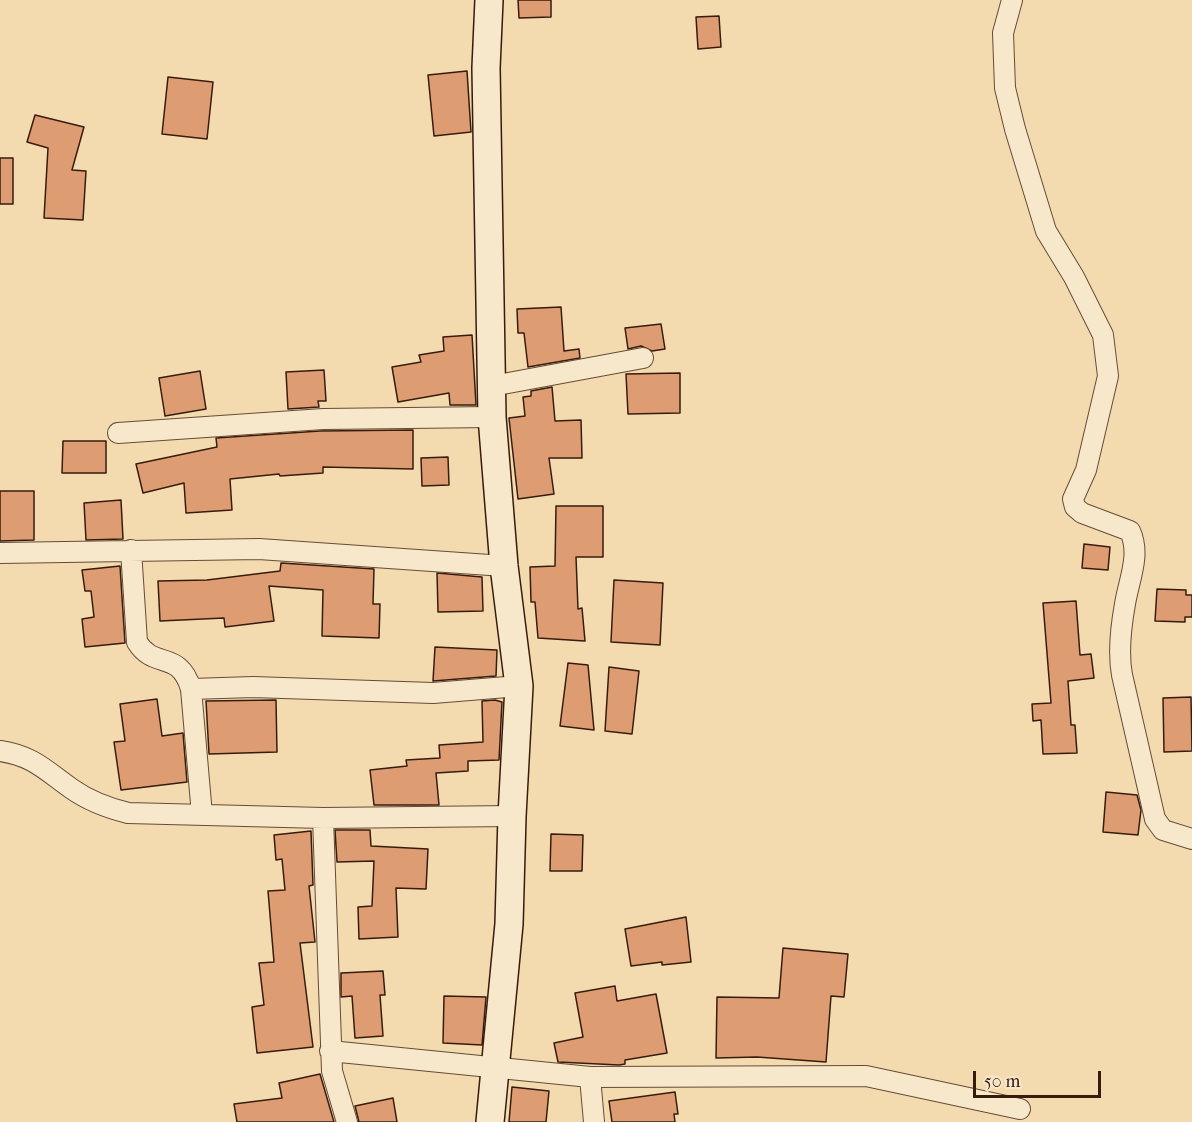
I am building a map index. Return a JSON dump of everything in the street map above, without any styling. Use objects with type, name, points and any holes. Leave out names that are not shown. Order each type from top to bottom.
[{"type":"street","points":[[489,0],[486,68],[492,417],[504,566],[519,686],[509,924],[490,1122]]},
{"type":"street","points":[[1012,0],[1003,33],[1005,88],[1014,129],[1047,231],[1074,277],[1103,335],[1107,360],[1108,376],[1086,470],[1073,499],[1075,507],[1082,513],[1130,531],[1134,539],[1135,558],[1125,606],[1120,664],[1122,675],[1155,819],[1163,830],[1192,839]]},
{"type":"street","points":[[492,386],[643,358]]},
{"type":"street","points":[[118,433],[323,419],[492,417]]},
{"type":"street","points":[[0,553],[259,549],[504,566]]},
{"type":"street","points":[[131,550],[137,642],[143,651],[178,664],[187,675],[191,689],[202,815]]},
{"type":"street","points":[[191,689],[294,688],[433,693],[519,686]]},
{"type":"street","points":[[0,752],[18,754],[40,763],[74,791],[102,806],[128,813],[322,818],[512,816]]},
{"type":"street","points":[[322,818],[330,1051],[332,1071],[347,1122]]},
{"type":"street","points":[[330,1051],[590,1077],[866,1076],[1020,1109]]},
{"type":"street","points":[[590,1077],[594,1122]]},
{"type":"building","points":[[518,0],[551,0],[551,17],[519,18]]},
{"type":"building","points":[[719,16],[721,47],[698,49],[696,17]]},
{"type":"building","points":[[467,71],[471,132],[434,136],[428,75]]},
{"type":"building","points":[[168,77],[213,82],[207,139],[162,134]]},
{"type":"building","points":[[35,115],[84,127],[72,170],[86,171],[83,220],[44,218],[48,148],[27,142]]},
{"type":"building","points":[[0,158],[13,158],[13,204],[0,204]]},
{"type":"building","points":[[561,307],[564,351],[579,349],[580,358],[528,367],[524,333],[518,333],[517,309]]},
{"type":"building","points":[[661,324],[665,349],[652,351],[641,346],[628,349],[625,328]]},
{"type":"building","points":[[472,335],[476,405],[450,405],[449,393],[398,402],[392,367],[421,362],[419,355],[444,351],[443,337]]},
{"type":"building","points":[[324,370],[326,401],[318,401],[319,407],[288,409],[286,372]]},
{"type":"building","points":[[200,371],[206,409],[165,416],[159,378]]},
{"type":"building","points":[[680,373],[680,413],[628,414],[626,374]]},
{"type":"building","points":[[552,387],[555,421],[581,420],[582,458],[549,458],[554,494],[518,499],[509,418],[525,416],[523,397],[531,396],[531,391]]},
{"type":"building","points":[[413,430],[413,469],[323,467],[323,473],[280,476],[279,474],[230,479],[232,510],[186,513],[184,483],[143,493],[136,464],[217,447],[216,438],[320,431]]},
{"type":"building","points":[[63,441],[106,441],[106,473],[62,473]]},
{"type":"building","points":[[448,457],[449,485],[422,486],[421,458]]},
{"type":"building","points":[[0,491],[34,491],[34,540],[0,541]]},
{"type":"building","points":[[121,500],[123,539],[86,540],[84,503]]},
{"type":"building","points":[[556,506],[603,506],[603,557],[576,557],[578,609],[582,608],[585,641],[538,638],[535,602],[531,602],[530,567],[555,566]]},
{"type":"building","points":[[1084,544],[1110,547],[1108,570],[1082,568]]},
{"type":"building","points":[[281,563],[374,569],[373,604],[380,604],[379,638],[322,636],[323,590],[269,586],[274,621],[225,627],[224,618],[160,621],[158,581],[207,580],[280,571]]},
{"type":"building","points":[[120,566],[125,643],[85,647],[82,619],[94,617],[91,591],[85,591],[82,570]]},
{"type":"building","points":[[437,573],[482,577],[483,611],[438,612]]},
{"type":"building","points":[[614,580],[663,583],[660,645],[611,642]]},
{"type":"building","points":[[1157,589],[1186,590],[1186,595],[1192,595],[1192,617],[1185,617],[1185,622],[1155,621]]},
{"type":"building","points":[[1076,601],[1080,655],[1091,654],[1094,678],[1068,681],[1071,725],[1075,725],[1077,753],[1043,754],[1041,720],[1033,721],[1032,704],[1051,703],[1043,603]]},
{"type":"building","points":[[435,647],[497,650],[496,676],[433,681]]},
{"type":"building","points":[[568,663],[588,665],[594,730],[560,726]]},
{"type":"building","points":[[609,667],[639,671],[632,734],[605,731]]},
{"type":"building","points":[[1191,697],[1192,751],[1164,752],[1163,698]]},
{"type":"building","points":[[157,699],[162,736],[183,733],[187,782],[121,790],[114,742],[125,741],[120,704]]},
{"type":"building","points":[[276,700],[277,752],[209,754],[206,701]]},
{"type":"building","points":[[482,701],[502,702],[499,760],[468,761],[468,771],[436,773],[439,805],[374,805],[370,770],[407,766],[406,760],[440,758],[439,745],[483,742]]},
{"type":"building","points":[[1106,792],[1137,795],[1141,810],[1138,835],[1103,832]]},
{"type":"building","points":[[335,830],[370,830],[371,846],[428,849],[426,889],[396,888],[398,937],[359,939],[358,907],[372,906],[374,861],[337,862]]},
{"type":"building","points":[[311,831],[313,885],[309,886],[315,942],[300,943],[313,1047],[257,1053],[252,1007],[264,1005],[259,963],[274,962],[268,891],[285,890],[282,859],[276,860],[274,835]]},
{"type":"building","points":[[551,834],[583,835],[582,871],[550,871]]},
{"type":"building","points":[[686,917],[691,962],[662,965],[662,962],[631,966],[625,929]]},
{"type":"building","points":[[783,948],[848,954],[844,997],[831,996],[826,1062],[757,1057],[716,1058],[717,997],[779,998]]},
{"type":"building","points":[[383,971],[385,995],[380,995],[383,1036],[355,1038],[352,996],[341,997],[341,973]]},
{"type":"building","points":[[615,986],[617,1001],[656,994],[667,1053],[625,1060],[625,1064],[619,1065],[558,1062],[554,1043],[583,1037],[575,993]]},
{"type":"building","points":[[444,996],[486,997],[482,1045],[443,1043]]},
{"type":"building","points":[[320,1074],[334,1122],[237,1122],[234,1104],[282,1098],[279,1083]]},
{"type":"building","points":[[512,1087],[549,1091],[546,1122],[509,1122]]},
{"type":"building","points":[[675,1092],[678,1114],[674,1114],[675,1122],[612,1122],[609,1101]]},
{"type":"building","points":[[393,1098],[397,1122],[359,1122],[355,1106]]}]
